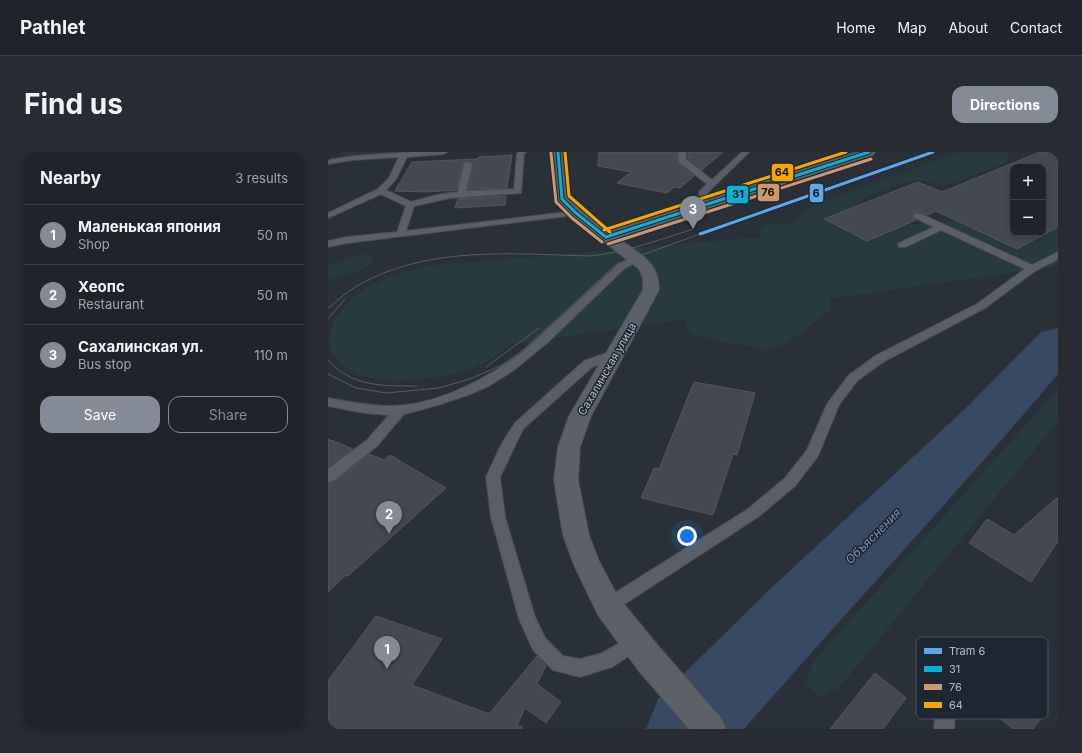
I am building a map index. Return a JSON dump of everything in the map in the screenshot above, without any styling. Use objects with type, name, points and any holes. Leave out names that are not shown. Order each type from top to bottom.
[{"type":"main road","name":"Сахалинская улица","points":[[558,152],[562,199],[576,213],[646,267],[652,278],[651,290],[580,416],[569,447],[566,480],[576,535],[587,565],[608,606],[642,651],[710,729]]},
{"type":"main road","points":[[606,237],[860,153]]},
{"type":"lane","points":[[328,162],[353,158],[444,152]]},
{"type":"lane","points":[[381,191],[410,205],[438,196],[518,191],[521,154],[523,152]]},
{"type":"lane","points":[[683,152],[682,160],[712,184]]},
{"type":"lane","points":[[705,205],[704,192],[746,152]]},
{"type":"lane","points":[[328,216],[381,191],[392,179],[404,155]]},
{"type":"lane","points":[[460,195],[468,164]]},
{"type":"lane","points":[[400,234],[410,205]]},
{"type":"lane","points":[[328,244],[576,213]]},
{"type":"lane","points":[[918,216],[1032,269]]},
{"type":"lane","points":[[902,245],[940,227]]},
{"type":"lane","points":[[608,606],[753,513],[790,482],[813,452],[833,404],[853,378],[879,359],[981,306],[1032,269],[1058,255]]},
{"type":"lane","points":[[328,402],[347,407],[400,410],[446,399],[470,390],[491,379],[537,344],[622,266],[636,259]]},
{"type":"lane","points":[[615,354],[588,364],[519,426],[509,442],[493,477],[498,517],[527,619],[539,644],[559,664],[580,668],[642,651]]},
{"type":"lane","points":[[328,477],[372,444],[400,410]]},
{"type":"lane","points":[[944,729],[945,719]]},
{"type":"green space","points":[[405,152],[339,156],[340,153]]},
{"type":"green space","points":[[959,152],[1006,152],[1009,157],[1007,161],[955,183],[944,185],[915,180],[890,187],[859,200],[861,229],[1010,216],[1010,236],[1046,236],[1046,229],[1058,212],[1058,266],[830,299],[831,303],[829,310],[798,335],[781,345],[772,348],[763,349],[722,342],[691,333],[686,327],[688,319],[512,344],[485,362],[467,370],[433,378],[393,381],[373,378],[356,373],[341,364],[331,350],[330,337],[333,324],[337,316],[349,302],[364,290],[380,281],[417,268],[455,263],[761,237],[760,231],[768,224],[794,222],[798,220],[807,210],[824,201]]},
{"type":"green space","points":[[839,155],[841,156],[732,191],[729,190]]},
{"type":"green space","points":[[365,254],[371,255],[373,258],[371,264],[361,270],[328,280],[328,265]]},
{"type":"green space","points":[[1058,389],[1058,421],[839,688],[818,697],[806,683],[813,662]]},
{"type":"building","points":[[599,152],[678,152],[678,163],[694,176],[680,188],[675,187],[667,193],[617,183],[631,172],[598,166]]},
{"type":"building","points":[[688,152],[723,152],[702,170],[688,158]]},
{"type":"building","points":[[1040,152],[1058,152],[1058,227],[1046,233],[1046,164],[1011,164]]},
{"type":"building","points":[[512,155],[507,188],[468,189],[473,164],[467,161],[463,164],[457,190],[426,192],[395,191],[412,162],[478,159],[479,157]]},
{"type":"building","points":[[1010,164],[1010,236],[1041,236],[1017,249],[936,211],[927,215],[921,212],[915,212],[913,217],[916,220],[867,241],[824,219],[918,182],[942,192]]},
{"type":"building","points":[[506,196],[505,205],[455,208],[458,199]]},
{"type":"building","points":[[694,382],[755,393],[737,455],[733,454],[713,515],[641,498],[654,468],[659,469]]},
{"type":"building","points":[[328,439],[353,449],[328,467]]},
{"type":"building","points":[[369,454],[384,460],[390,455],[446,488],[348,576],[346,575],[328,592],[328,483],[334,482]]},
{"type":"building","points":[[1058,497],[1058,541],[1031,582],[969,543],[987,519],[1014,535]]},
{"type":"building","points":[[376,616],[442,639],[412,685],[489,714],[537,656],[546,666],[537,684],[561,702],[546,723],[525,708],[517,725],[522,727],[522,729],[328,729],[328,681]]},
{"type":"building","points":[[875,673],[906,698],[883,729],[830,729]]},
{"type":"building","points":[[1001,719],[1040,719],[1033,729],[1013,729]]},
{"type":"waterway","name":"Объяснения","points":[[688,729],[796,614],[985,423],[1058,343]]},
{"type":"tram line","name":"6","points":[[700,234],[933,152]]},
{"type":"tram line","points":[[328,308],[357,286],[384,273],[413,264],[442,258],[471,255],[532,254],[591,256],[630,249],[693,229]]},
{"type":"tram line","points":[[328,374],[356,388],[386,393],[439,388],[470,379],[502,365],[522,351],[617,264],[700,234]]},
{"type":"tram line","points":[[328,319],[345,299]]},
{"type":"tram line","points":[[486,367],[539,328]]},
{"type":"tram line","points":[[328,360],[337,369],[358,380],[380,385],[417,386]]},
{"type":"transit line","name":"31","points":[[558,152],[562,199],[576,213],[606,237]]},
{"type":"transit line","name":"64","points":[[565,152],[569,196],[610,232]]},
{"type":"transit line","name":"64","points":[[604,230],[846,152]]},
{"type":"transit line","name":"31","points":[[606,237],[869,152]]},
{"type":"transit line","name":"76","points":[[551,153],[556,202],[572,218],[602,242]]},
{"type":"transit line","name":"76","points":[[608,244],[871,159]]},
{"type":"place","name":"Сахалинская ул.","points":[[693,229]]},
{"type":"place","name":"Хеопс","points":[[389,534]]},
{"type":"place","name":"Маленькая япония","points":[[387,669]]}]
